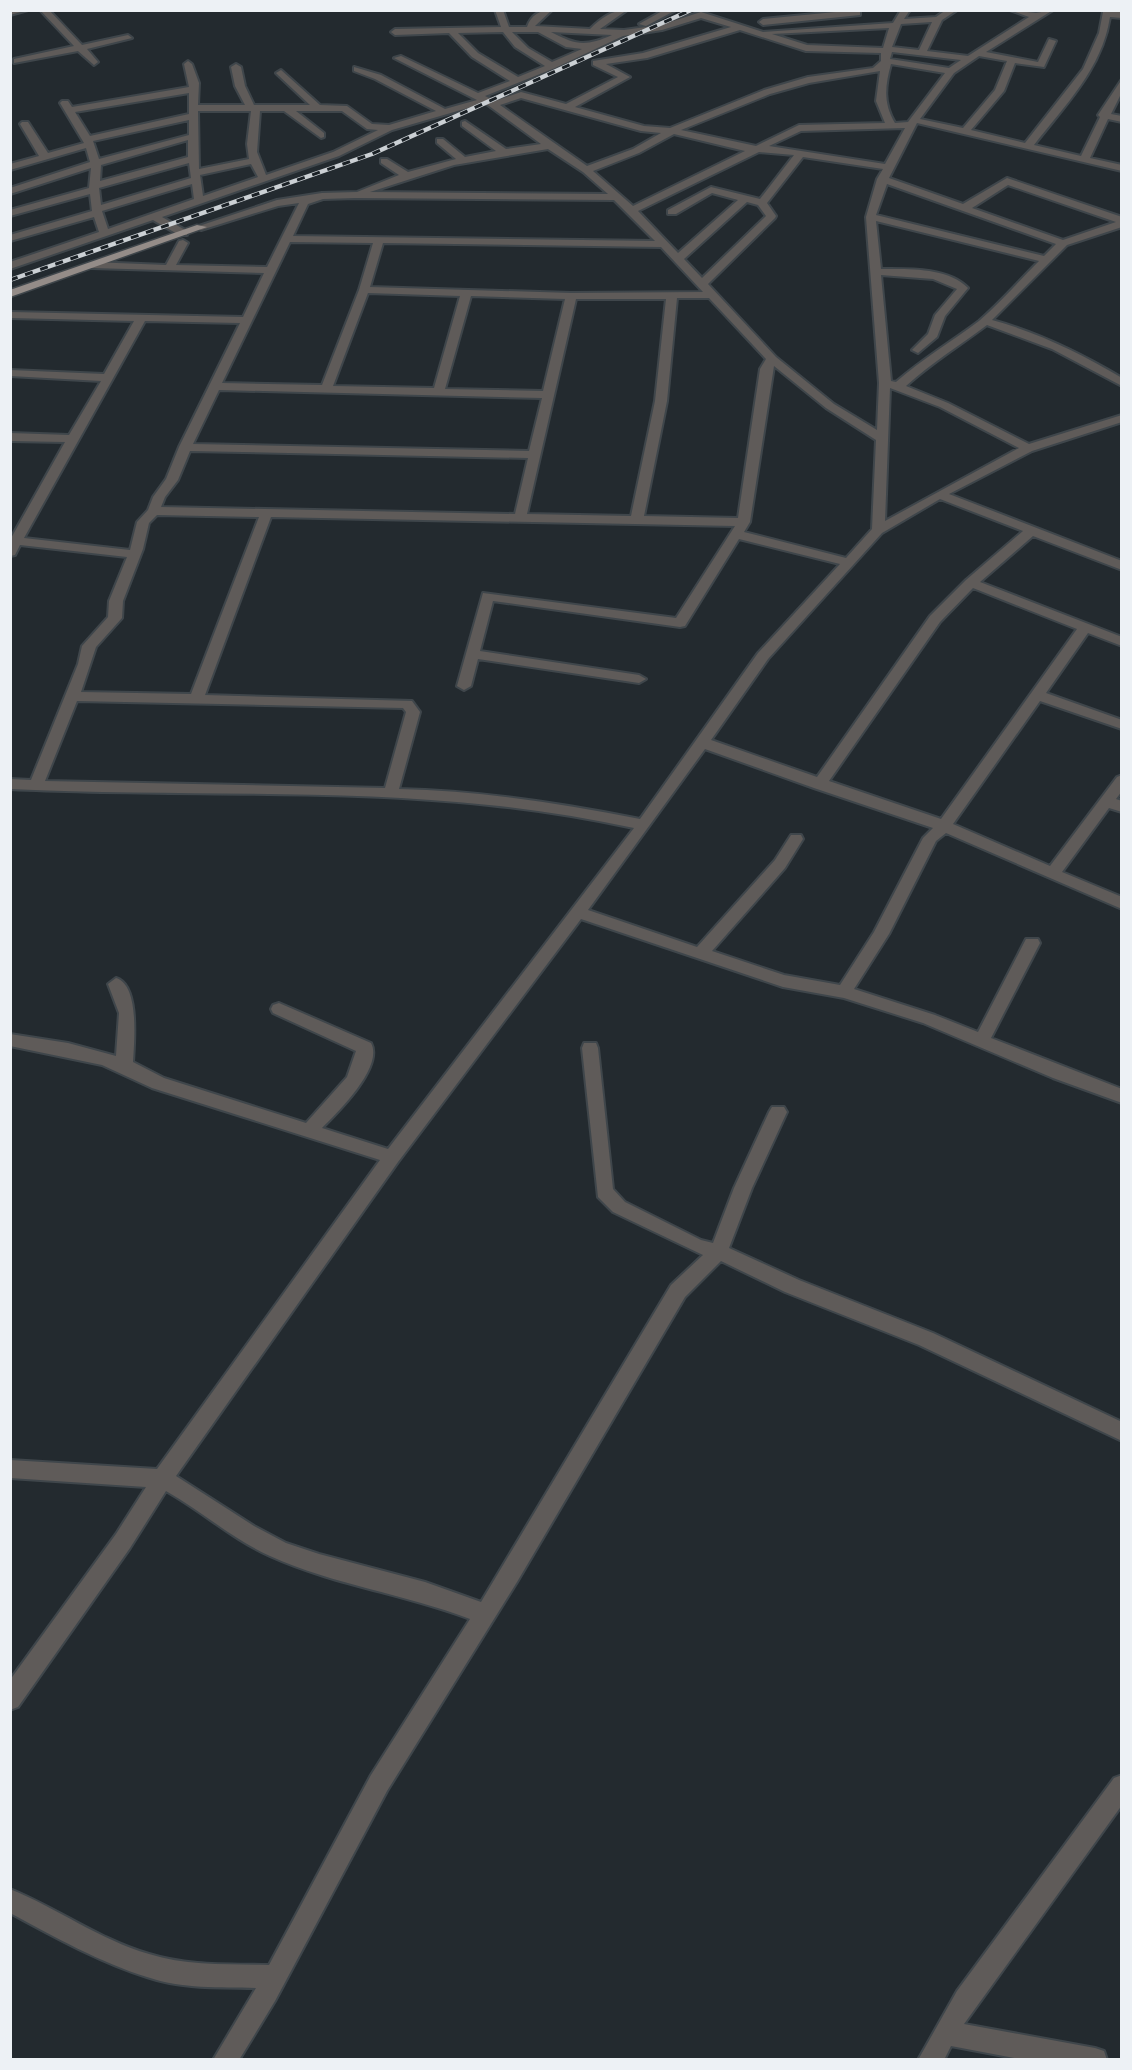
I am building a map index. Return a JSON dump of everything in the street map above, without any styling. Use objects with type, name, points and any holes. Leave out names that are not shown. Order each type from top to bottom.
[{"type":"main road","points":[[10,294],[92,265],[183,238],[201,227]]},
{"type":"street","points":[[10,13],[24,10]]},
{"type":"street","points":[[44,10],[94,62]]},
{"type":"street","points":[[499,10],[504,31],[510,40],[552,66]]},
{"type":"street","points":[[535,29],[533,21],[548,10]]},
{"type":"street","points":[[594,30],[602,22],[623,10]]},
{"type":"street","points":[[486,100],[517,81],[672,10]]},
{"type":"street","points":[[892,126],[882,111],[879,95],[896,24],[906,10]]},
{"type":"street","points":[[757,33],[896,24],[938,19],[953,10]]},
{"type":"street","points":[[1014,10],[1035,16]]},
{"type":"street","points":[[878,530],[885,383],[871,217],[882,179],[912,123],[951,71],[1035,16],[1049,10]]},
{"type":"street","points":[[566,108],[625,77],[596,63],[644,56],[738,27],[818,13],[857,12],[864,26]]},
{"type":"street","points":[[1027,147],[1099,51],[1107,27],[1106,14],[1122,15]]},
{"type":"street","points":[[395,32],[535,29],[624,33],[670,25],[701,15],[806,48],[888,54],[975,56],[1041,64],[1053,41]]},
{"type":"street","points":[[922,53],[938,19]]},
{"type":"street","points":[[828,28],[844,50]]},
{"type":"street","points":[[535,29],[569,45],[591,46]]},
{"type":"street","points":[[452,32],[474,55],[517,81]]},
{"type":"street","points":[[17,61],[128,38]]},
{"type":"street","points":[[888,54],[951,71]]},
{"type":"street","points":[[586,170],[626,156],[688,122],[767,92],[808,80],[876,70],[888,54]]},
{"type":"street","points":[[398,58],[486,100],[548,146],[586,170],[632,210],[772,358],[830,406],[883,439]]},
{"type":"street","points":[[964,133],[999,91],[1012,60]]},
{"type":"street","points":[[188,64],[194,89],[193,159],[199,201]]},
{"type":"street","points":[[236,67],[240,86],[253,107],[252,161],[264,179]]},
{"type":"street","points":[[357,69],[378,77],[444,112]]},
{"type":"street","points":[[281,73],[316,106]]},
{"type":"street","points":[[1084,159],[1103,115],[1122,82]]},
{"type":"street","points":[[105,234],[97,211],[94,188],[96,164],[88,142],[67,106],[194,89]]},
{"type":"street","points":[[14,251],[105,234],[336,154],[389,128],[486,100],[521,95],[644,129],[673,131],[760,149],[888,166]]},
{"type":"street","points":[[284,106],[321,135]]},
{"type":"street","points":[[10,198],[11,167],[127,129],[195,112],[284,106],[344,108],[370,126],[389,128]]},
{"type":"street","points":[[1103,115],[1122,119]]},
{"type":"street","points":[[632,210],[799,128],[892,126],[912,123],[1122,168]]},
{"type":"street","points":[[25,124],[45,157]]},
{"type":"street","points":[[465,124],[503,152]]},
{"type":"street","points":[[11,191],[147,148],[194,136]]},
{"type":"street","points":[[440,141],[464,161]]},
{"type":"street","points":[[355,195],[406,175],[503,152],[548,146]]},
{"type":"street","points":[[762,203],[800,154]]},
{"type":"street","points":[[10,213],[193,159]]},
{"type":"street","points":[[384,160],[406,175]]},
{"type":"street","points":[[14,251],[97,211],[196,177],[252,161]]},
{"type":"street","points":[[882,179],[1063,243]]},
{"type":"street","points":[[963,209],[1007,181],[1122,222]]},
{"type":"street","points":[[672,212],[711,190],[762,203],[771,216],[701,285]]},
{"type":"street","points":[[201,227],[277,203],[310,198],[355,195],[618,197]]},
{"type":"street","points":[[36,785],[73,696],[89,646],[115,618],[116,601],[135,554],[143,522],[154,511],[159,498],[172,480],[184,447],[216,386],[270,270],[288,239],[304,202],[310,198]]},
{"type":"street","points":[[677,259],[746,198]]},
{"type":"street","points":[[155,217],[183,238],[169,268]]},
{"type":"street","points":[[871,217],[1047,260]]},
{"type":"street","points":[[899,386],[925,362],[945,351],[985,321],[1063,243],[1122,222]]},
{"type":"street","points":[[288,239],[664,244]]},
{"type":"street","points":[[326,390],[364,290],[379,240]]},
{"type":"street","points":[[92,265],[270,270]]},
{"type":"street","points":[[875,272],[919,274],[954,282],[963,288],[940,315],[933,335],[918,350]]},
{"type":"street","points":[[364,290],[466,295],[672,297],[710,295]]},
{"type":"street","points":[[439,391],[466,295]]},
{"type":"street","points":[[520,518],[571,296]]},
{"type":"street","points":[[637,519],[661,401],[672,297]]},
{"type":"street","points":[[10,315],[247,320]]},
{"type":"street","points":[[135,554],[13,546],[141,319]]},
{"type":"street","points":[[985,321],[1043,339],[1073,353],[1119,380]]},
{"type":"street","points":[[464,686],[488,596],[680,623],[744,522],[766,369],[772,358]]},
{"type":"street","points":[[10,373],[108,378]]},
{"type":"street","points":[[885,383],[899,386],[944,405],[1028,448]]},
{"type":"street","points":[[216,386],[550,395]]},
{"type":"street","points":[[10,1699],[123,1541],[162,1479],[392,1157],[579,913],[763,656],[878,530],[939,494],[1028,448],[1122,418]]},
{"type":"street","points":[[10,436],[73,439]]},
{"type":"street","points":[[184,447],[534,455]]},
{"type":"street","points":[[939,494],[1122,566]]},
{"type":"street","points":[[154,511],[744,522]]},
{"type":"street","points":[[197,698],[267,512]]},
{"type":"street","points":[[819,785],[935,619],[971,583],[1031,531]]},
{"type":"street","points":[[736,534],[848,562]]},
{"type":"street","points":[[971,583],[1122,642]]},
{"type":"street","points":[[844,992],[881,934],[930,838],[944,826],[1085,628]]},
{"type":"street","points":[[473,654],[639,679]]},
{"type":"street","points":[[1037,695],[1122,725]]},
{"type":"street","points":[[73,696],[407,704],[413,712],[391,793]]},
{"type":"street","points":[[701,742],[819,785],[944,826],[1122,904]]},
{"type":"street","points":[[1053,873],[1122,780]]},
{"type":"street","points":[[10,784],[391,793],[599,814],[644,825]]},
{"type":"street","points":[[1106,801],[1122,807]]},
{"type":"street","points":[[701,953],[780,864],[796,838]]},
{"type":"street","points":[[579,913],[783,981],[844,992],[929,1019],[1122,1096]]},
{"type":"street","points":[[982,1040],[1032,943]]},
{"type":"street","points":[[116,984],[127,1013],[124,1065]]},
{"type":"street","points":[[279,1009],[364,1048],[365,1062],[347,1088],[310,1130]]},
{"type":"street","points":[[10,1040],[50,1046],[124,1065],[158,1083],[392,1157]]},
{"type":"street","points":[[590,1048],[604,1192],[619,1207],[697,1246],[719,1252],[792,1286],[879,1319],[974,1361],[1122,1432]]},
{"type":"street","points":[[225,2060],[275,1977],[379,1783],[486,1614],[678,1291],[719,1252],[743,1188],[778,1113]]},
{"type":"street","points":[[10,1469],[162,1479],[185,1490],[258,1540],[286,1553],[321,1565],[428,1592],[486,1614]]},
{"type":"street","points":[[930,2060],[965,1999],[1122,1786]]},
{"type":"street","points":[[10,1900],[64,1929],[148,1966],[199,1975],[275,1977]]},
{"type":"street","points":[[945,2033],[1095,2060]]},
{"type":"railway","points":[[10,280],[372,154],[691,10]]}]
